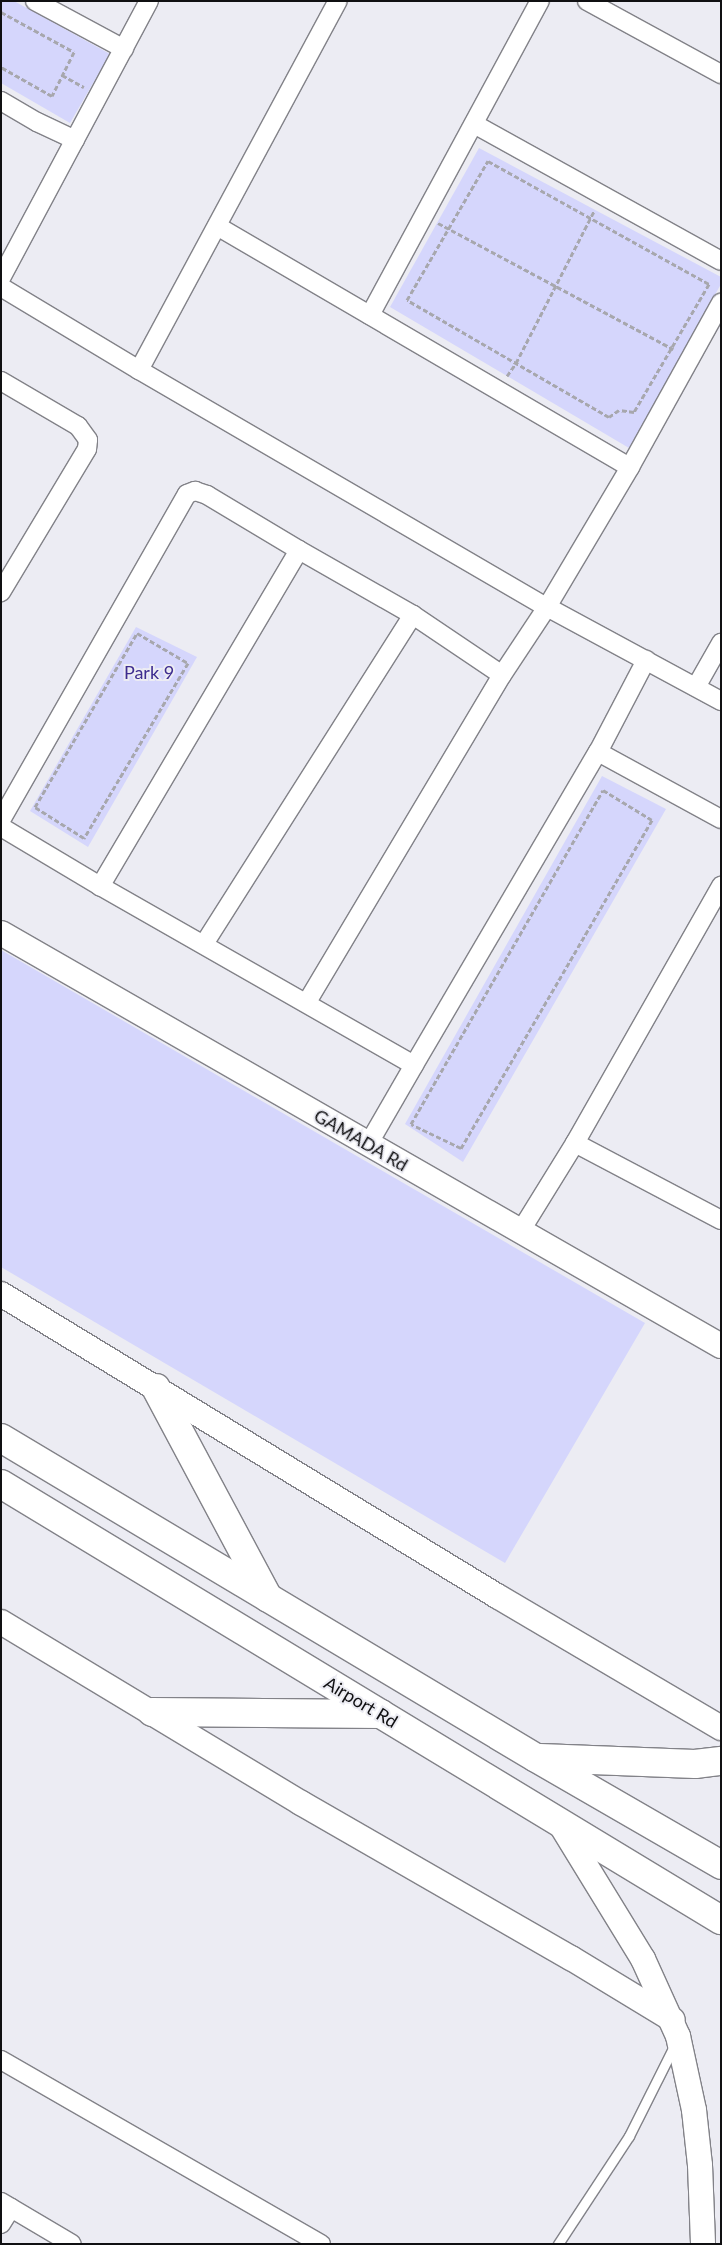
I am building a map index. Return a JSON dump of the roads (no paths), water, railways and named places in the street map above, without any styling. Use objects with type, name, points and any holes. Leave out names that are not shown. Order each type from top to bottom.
[{"type":"main road","points":[[156,1388],[268,1598]]},
{"type":"main road","points":[[1,1438],[536,1758],[721,1865]]},
{"type":"main road","name":"Airport Rd","points":[[1,1484],[721,1920]]},
{"type":"main road","points":[[152,1712],[382,1714]]},
{"type":"main road","points":[[536,1758],[695,1764],[721,1761]]},
{"type":"street","points":[[35,1],[124,48]]},
{"type":"street","points":[[1,278],[149,1]]},
{"type":"street","points":[[139,370],[338,1]]},
{"type":"street","points":[[370,315],[540,1]]},
{"type":"street","points":[[587,1],[721,74]]},
{"type":"street","points":[[1,101],[37,122],[75,140]]},
{"type":"street","points":[[474,124],[721,261]]},
{"type":"street","points":[[217,226],[630,467]]},
{"type":"street","points":[[1,287],[139,370],[547,607],[721,701]]},
{"type":"street","points":[[307,1002],[502,674],[547,607],[630,467],[721,303]]},
{"type":"street","points":[[1,381],[78,426],[88,440],[87,449],[1,592]]},
{"type":"street","points":[[1,820],[187,494],[195,491],[207,495],[413,615],[502,674]]},
{"type":"street","points":[[100,886],[299,550]]},
{"type":"street","points":[[204,944],[413,615]]},
{"type":"street","points":[[696,687],[721,642]]},
{"type":"street","points":[[369,1143],[598,752],[646,660]]},
{"type":"street","points":[[598,752],[721,819]]},
{"type":"street","points":[[1,827],[100,886],[307,1002],[414,1065]]},
{"type":"street","points":[[520,1232],[575,1143],[721,886]]},
{"type":"street","name":"GAMADA Rd","points":[[1,933],[721,1346]]},
{"type":"street","points":[[575,1143],[719,1215]]},
{"type":"street","points":[[1,1294],[497,1596],[721,1728]]},
{"type":"street","points":[[1,1622],[302,1803],[571,1958],[676,2028]]},
{"type":"street","points":[[557,1820],[626,1929],[676,2028],[695,2119],[700,2165],[703,2244]]},
{"type":"street","points":[[1,2060],[321,2244]]},
{"type":"street","points":[[1,2224],[6,2205],[72,2244]]},
{"type":"lane","points":[[558,2244],[629,2136],[676,2028]]},
{"type":"park label","name":"Park 9","points":[[149,672]]}]
